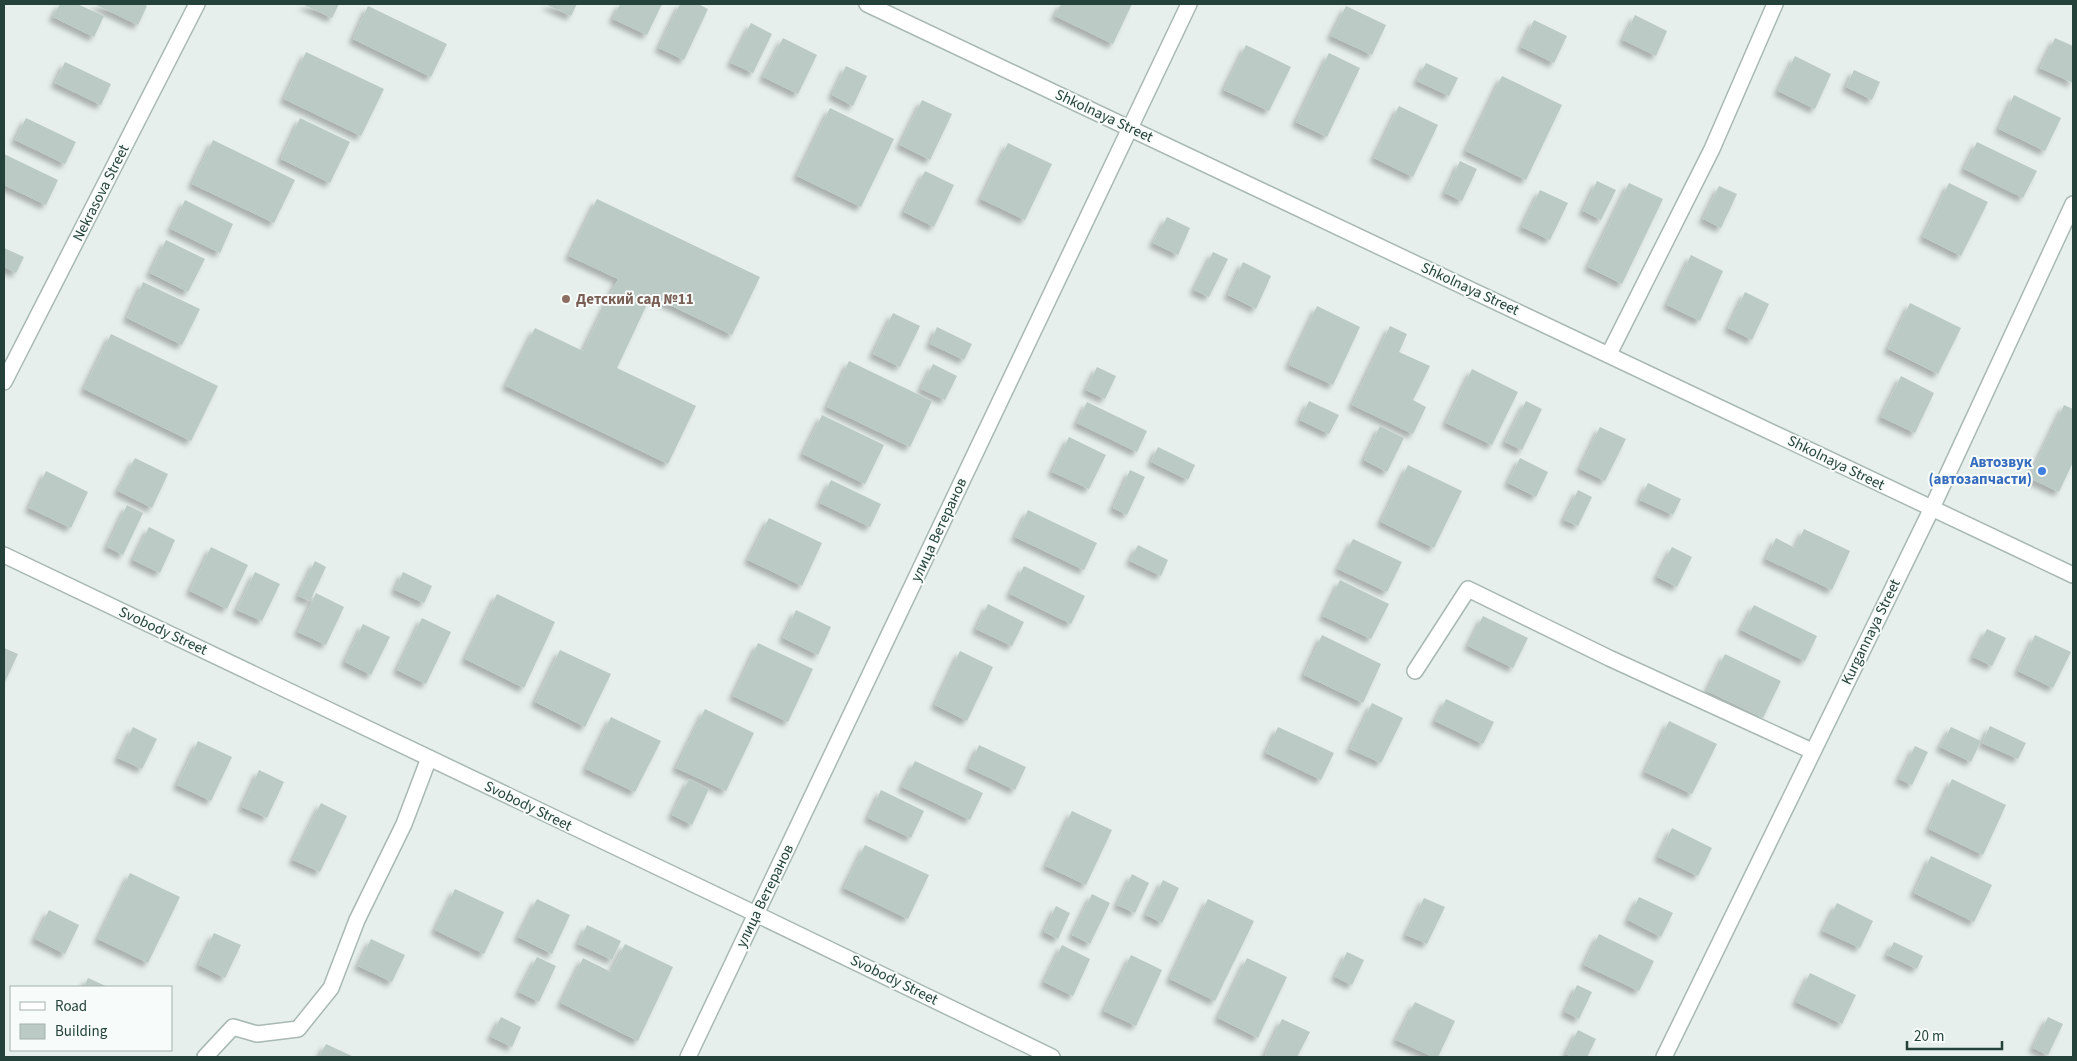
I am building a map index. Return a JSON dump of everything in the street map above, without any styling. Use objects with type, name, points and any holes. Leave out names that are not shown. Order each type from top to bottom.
[{"type":"street","name":"Nekrasova Street","points":[[4,382],[197,4]]},
{"type":"street","name":"Shkolnaya Street","points":[[867,4],[2073,575]]},
{"type":"street","name":"улица Ветеранов","points":[[688,1057],[1189,4]]},
{"type":"street","points":[[1609,354],[1712,149],[1775,4]]},
{"type":"street","name":"Kurgannaya Street","points":[[1664,1057],[1932,508],[2073,204]]},
{"type":"street","name":"Svobody Street","points":[[4,555],[1052,1057]]},
{"type":"street","points":[[1415,671],[1468,589],[1609,658],[1812,751]]},
{"type":"street","points":[[205,1057],[233,1027],[257,1034],[298,1030],[331,988],[357,920],[404,824],[429,758]]},
{"type":"building","points":[[60,4],[77,4],[104,16],[94,37],[53,17]]},
{"type":"building","points":[[94,4],[143,4],[147,6],[138,25]]},
{"type":"building","points":[[302,4],[339,4],[332,18]]},
{"type":"building","points":[[545,4],[577,4],[571,16]]},
{"type":"building","points":[[620,4],[662,4],[647,35],[613,19]]},
{"type":"building","points":[[680,4],[698,4],[708,9],[684,60],[659,48]]},
{"type":"building","points":[[1061,4],[1132,4],[1113,44],[1055,16]]},
{"type":"building","points":[[368,6],[447,44],[431,77],[353,39]]},
{"type":"building","points":[[1346,6],[1386,25],[1372,55],[1331,36]]},
{"type":"building","points":[[1635,15],[1667,31],[1656,56],[1623,40]]},
{"type":"building","points":[[1534,20],[1567,36],[1554,63],[1521,47]]},
{"type":"building","points":[[751,23],[772,34],[753,73],[731,63]]},
{"type":"building","points":[[783,38],[817,55],[798,94],[763,77]]},
{"type":"building","points":[[2055,38],[2073,46],[2073,83],[2040,68]]},
{"type":"building","points":[[1246,45],[1291,67],[1269,111],[1224,90]]},
{"type":"building","points":[[306,52],[384,89],[361,136],[284,99]]},
{"type":"building","points":[[1329,53],[1360,68],[1327,137],[1296,122]]},
{"type":"building","points":[[1795,56],[1831,74],[1815,109],[1778,91]]},
{"type":"building","points":[[65,62],[111,84],[101,105],[55,83]]},
{"type":"building","points":[[1426,63],[1458,78],[1449,96],[1417,81]]},
{"type":"building","points":[[846,66],[867,76],[853,106],[832,95]]},
{"type":"building","points":[[1854,70],[1880,82],[1872,100],[1846,87]]},
{"type":"building","points":[[1502,76],[1562,105],[1526,180],[1466,151]]},
{"type":"building","points":[[2014,95],[2061,118],[2045,151],[1999,129]]},
{"type":"building","points":[[922,100],[952,114],[930,160],[900,145]]},
{"type":"building","points":[[1399,106],[1438,125],[1413,177],[1374,158]]},
{"type":"building","points":[[830,108],[894,139],[861,207],[797,176]]},
{"type":"building","points":[[26,118],[76,142],[65,164],[15,140]]},
{"type":"building","points":[[300,118],[350,142],[330,183],[281,159]]},
{"type":"building","points":[[213,140],[295,180],[274,223],[192,184]]},
{"type":"building","points":[[1977,142],[2037,171],[2023,198],[1964,169]]},
{"type":"building","points":[[1008,143],[1052,164],[1025,220],[981,199]]},
{"type":"building","points":[[4,154],[58,180],[46,205],[4,185]]},
{"type":"building","points":[[1460,161],[1477,169],[1462,201],[1445,193]]},
{"type":"building","points":[[925,171],[954,185],[934,227],[904,212]]},
{"type":"building","points":[[1597,181],[1616,190],[1601,220],[1583,211]]},
{"type":"building","points":[[1629,183],[1663,199],[1622,284],[1588,267]]},
{"type":"building","points":[[1949,183],[1988,202],[1961,256],[1923,237]]},
{"type":"building","points":[[1719,186],[1737,194],[1721,228],[1703,219]]},
{"type":"building","points":[[1540,190],[1568,203],[1550,240],[1522,227]]},
{"type":"building","points":[[597,199],[760,277],[732,335],[651,296],[617,368],[696,406],[668,464],[506,386],[535,328],[583,351],[618,279],[569,256]]},
{"type":"building","points":[[185,200],[233,224],[220,253],[171,229]]},
{"type":"building","points":[[1167,217],[1190,228],[1178,255],[1153,243]]},
{"type":"building","points":[[166,240],[205,259],[188,292],[150,273]]},
{"type":"building","points":[[4,248],[24,257],[16,273],[4,267]]},
{"type":"building","points":[[1213,252],[1228,259],[1209,297],[1194,290]]},
{"type":"building","points":[[1691,255],[1723,271],[1700,321],[1667,305]]},
{"type":"building","points":[[1243,262],[1271,276],[1256,309],[1228,295]]},
{"type":"building","points":[[143,282],[200,309],[182,345],[127,318]]},
{"type":"building","points":[[1745,292],[1769,304],[1752,340],[1728,328]]},
{"type":"building","points":[[1910,303],[1961,328],[1938,374],[1888,349]]},
{"type":"building","points":[[1317,306],[1360,327],[1333,385],[1289,365]]},
{"type":"building","points":[[893,313],[920,326],[900,367],[873,354]]},
{"type":"building","points":[[1390,326],[1407,334],[1399,352],[1430,366],[1413,400],[1426,407],[1413,434],[1352,405]]},
{"type":"building","points":[[937,327],[972,344],[964,360],[930,344]]},
{"type":"building","points":[[111,334],[218,386],[191,441],[84,389]]},
{"type":"building","points":[[849,361],[932,401],[910,447],[827,407]]},
{"type":"building","points":[[933,364],[957,376],[945,400],[921,389]]},
{"type":"building","points":[[1097,367],[1116,376],[1105,399],[1086,390]]},
{"type":"building","points":[[1472,369],[1518,392],[1492,445],[1446,423]]},
{"type":"building","points":[[1901,376],[1934,393],[1915,433],[1881,417]]},
{"type":"building","points":[[1309,401],[1339,415],[1329,434],[1300,420]]},
{"type":"building","points":[[1526,401],[1542,409],[1522,450],[1505,442]]},
{"type":"building","points":[[1087,402],[1147,431],[1137,452],[1077,423]]},
{"type":"building","points":[[2064,405],[2073,409],[2073,462],[2059,492],[2029,478]]},
{"type":"building","points":[[822,415],[884,445],[865,484],[803,454]]},
{"type":"building","points":[[1380,426],[1404,438],[1387,472],[1364,460]]},
{"type":"building","points":[[1600,427],[1626,439],[1605,481],[1580,469]]},
{"type":"building","points":[[1069,437],[1106,455],[1089,489],[1052,472]]},
{"type":"building","points":[[1158,447],[1195,465],[1188,480],[1151,462]]},
{"type":"building","points":[[135,458],[168,474],[152,508],[118,491]]},
{"type":"building","points":[[1520,458],[1548,472],[1536,497],[1508,483]]},
{"type":"building","points":[[1408,465],[1462,491],[1434,548],[1381,522]]},
{"type":"building","points":[[1130,470],[1145,477],[1127,515],[1113,508]]},
{"type":"building","points":[[46,471],[88,492],[71,528],[29,508]]},
{"type":"building","points":[[831,480],[881,504],[870,527],[820,503]]},
{"type":"building","points":[[1648,483],[1681,499],[1673,515],[1640,500]]},
{"type":"building","points":[[1578,490],[1592,497],[1578,526],[1564,520]]},
{"type":"building","points":[[127,505],[143,513],[123,555],[107,547]]},
{"type":"building","points":[[1028,510],[1097,543],[1084,570],[1015,537]]},
{"type":"building","points":[[769,518],[822,543],[802,586],[748,560]]},
{"type":"building","points":[[149,527],[175,540],[160,573],[133,560]]},
{"type":"building","points":[[1804,529],[1850,551],[1832,590],[1766,559],[1776,538],[1795,548]]},
{"type":"building","points":[[1353,539],[1402,562],[1387,592],[1338,569]]},
{"type":"building","points":[[1138,545],[1168,560],[1161,576],[1130,561]]},
{"type":"building","points":[[211,547],[248,565],[227,609],[190,591]]},
{"type":"building","points":[[1672,547],[1692,557],[1677,587],[1657,577]]},
{"type":"building","points":[[315,561],[326,567],[310,601],[298,596]]},
{"type":"building","points":[[1024,566],[1085,596],[1071,624],[1010,594]]},
{"type":"building","points":[[255,572],[280,584],[262,621],[237,610]]},
{"type":"building","points":[[403,572],[432,586],[424,603],[395,590]]},
{"type":"building","points":[[1340,580],[1389,604],[1371,639],[1323,616]]},
{"type":"building","points":[[316,593],[344,607],[326,645],[298,632]]},
{"type":"building","points":[[497,594],[555,622],[524,688],[465,659]]},
{"type":"building","points":[[988,604],[1024,622],[1012,646],[976,629]]},
{"type":"building","points":[[1754,605],[1817,636],[1805,661],[1741,630]]},
{"type":"building","points":[[796,610],[831,627],[818,655],[783,638]]},
{"type":"building","points":[[1483,616],[1528,638],[1513,668],[1468,646]]},
{"type":"building","points":[[422,618],[451,632],[426,684],[397,670]]},
{"type":"building","points":[[363,624],[390,637],[371,675],[345,662]]},
{"type":"building","points":[[1987,629],[2006,638],[1992,666],[1973,657]]},
{"type":"building","points":[[1322,635],[1381,664],[1363,703],[1304,675]]},
{"type":"building","points":[[2035,635],[2071,652],[2053,688],[2018,671]]},
{"type":"building","points":[[758,643],[813,669],[788,722],[733,696]]},
{"type":"building","points":[[4,648],[18,654],[4,684]]},
{"type":"building","points":[[560,650],[611,674],[585,727],[535,702]]},
{"type":"building","points":[[960,651],[993,667],[967,721],[935,705]]},
{"type":"building","points":[[1725,654],[1781,681],[1763,718],[1707,691]]},
{"type":"building","points":[[1446,699],[1494,722],[1483,744],[1435,721]]},
{"type":"building","points":[[1372,703],[1403,718],[1381,763],[1350,749]]},
{"type":"building","points":[[705,709],[754,733],[726,791],[676,768]]},
{"type":"building","points":[[611,717],[661,741],[635,792],[586,769]]},
{"type":"building","points":[[1669,721],[1717,744],[1692,794],[1645,772]]},
{"type":"building","points":[[1990,726],[2026,743],[2018,759],[1982,743]]},
{"type":"building","points":[[133,727],[157,739],[142,769],[118,758]]},
{"type":"building","points":[[1278,727],[1334,753],[1321,780],[1266,753]]},
{"type":"building","points":[[1951,727],[1981,741],[1971,762],[1940,747]]},
{"type":"building","points":[[198,741],[232,757],[211,801],[177,785]]},
{"type":"building","points":[[979,745],[1026,767],[1015,790],[969,768]]},
{"type":"building","points":[[1915,746],[1928,752],[1912,785],[1899,779]]},
{"type":"building","points":[[915,761],[983,793],[970,820],[902,787]]},
{"type":"building","points":[[259,770],[284,782],[267,818],[242,807]]},
{"type":"building","points":[[689,779],[709,789],[692,825],[672,815]]},
{"type":"building","points":[[1952,779],[2006,805],[1983,855],[1929,829]]},
{"type":"building","points":[[881,790],[924,811],[911,838],[868,818]]},
{"type":"building","points":[[321,803],[347,816],[320,872],[293,860]]},
{"type":"building","points":[[1072,811],[1112,830],[1086,885],[1046,866]]},
{"type":"building","points":[[1672,828],[1712,848],[1698,876],[1658,857]]},
{"type":"building","points":[[865,845],[929,875],[908,919],[844,888]]},
{"type":"building","points":[[1931,856],[1992,885],[1974,922],[1914,893]]},
{"type":"building","points":[[130,873],[180,897],[148,963],[98,939]]},
{"type":"building","points":[[1132,874],[1149,883],[1135,913],[1117,905]]},
{"type":"building","points":[[1163,880],[1179,888],[1162,923],[1146,915]]},
{"type":"building","points":[[455,889],[504,912],[484,954],[435,930]]},
{"type":"building","points":[[1092,894],[1110,903],[1090,944],[1072,935]]},
{"type":"building","points":[[1639,897],[1673,913],[1661,937],[1628,920]]},
{"type":"building","points":[[1424,898],[1445,907],[1427,944],[1406,935]]},
{"type":"building","points":[[537,899],[570,915],[552,954],[518,937]]},
{"type":"building","points":[[1208,899],[1254,921],[1215,1001],[1170,979]]},
{"type":"building","points":[[1837,903],[1873,921],[1860,948],[1823,931]]},
{"type":"building","points":[[1056,906],[1070,913],[1058,939],[1044,932]]},
{"type":"building","points":[[49,910],[79,925],[65,954],[35,939]]},
{"type":"building","points":[[587,925],[621,941],[612,960],[578,944]]},
{"type":"building","points":[[214,933],[241,945],[225,978],[199,965]]},
{"type":"building","points":[[1599,934],[1654,961],[1639,991],[1584,965]]},
{"type":"building","points":[[371,939],[405,955],[392,982],[358,966]]},
{"type":"building","points":[[1894,942],[1923,956],[1917,969],[1887,955]]},
{"type":"building","points":[[625,944],[673,967],[638,1041],[561,1003],[583,958],[611,972]]},
{"type":"building","points":[[1062,945],[1090,959],[1073,996],[1044,982]]},
{"type":"building","points":[[1347,952],[1364,960],[1352,985],[1335,977]]},
{"type":"building","points":[[1131,955],[1162,970],[1136,1026],[1104,1011]]},
{"type":"building","points":[[537,957],[556,966],[539,1002],[519,992]]},
{"type":"building","points":[[1247,958],[1287,977],[1258,1038],[1218,1018]]},
{"type":"building","points":[[1810,973],[1856,995],[1842,1024],[1796,1002]]},
{"type":"building","points":[[88,978],[106,986],[84,986]]},
{"type":"building","points":[[1577,985],[1592,992],[1579,1019],[1565,1012]]},
{"type":"building","points":[[1415,1002],[1455,1021],[1438,1057],[1433,1057],[1396,1040]]},
{"type":"building","points":[[501,1017],[521,1027],[512,1047],[491,1037]]},
{"type":"building","points":[[2048,1017],[2063,1024],[2048,1055],[2033,1048]]},
{"type":"building","points":[[1282,1019],[1310,1032],[1297,1057],[1270,1057],[1265,1055]]},
{"type":"building","points":[[1578,1030],[1596,1039],[1587,1057],[1572,1057],[1566,1054]]},
{"type":"building","points":[[326,1044],[354,1057],[319,1057]]},
{"type":"place","name":"Детский сад №11","points":[[566,299]]},
{"type":"place","name":"Автозвук (автозапчасти)","points":[[2042,471]]}]
